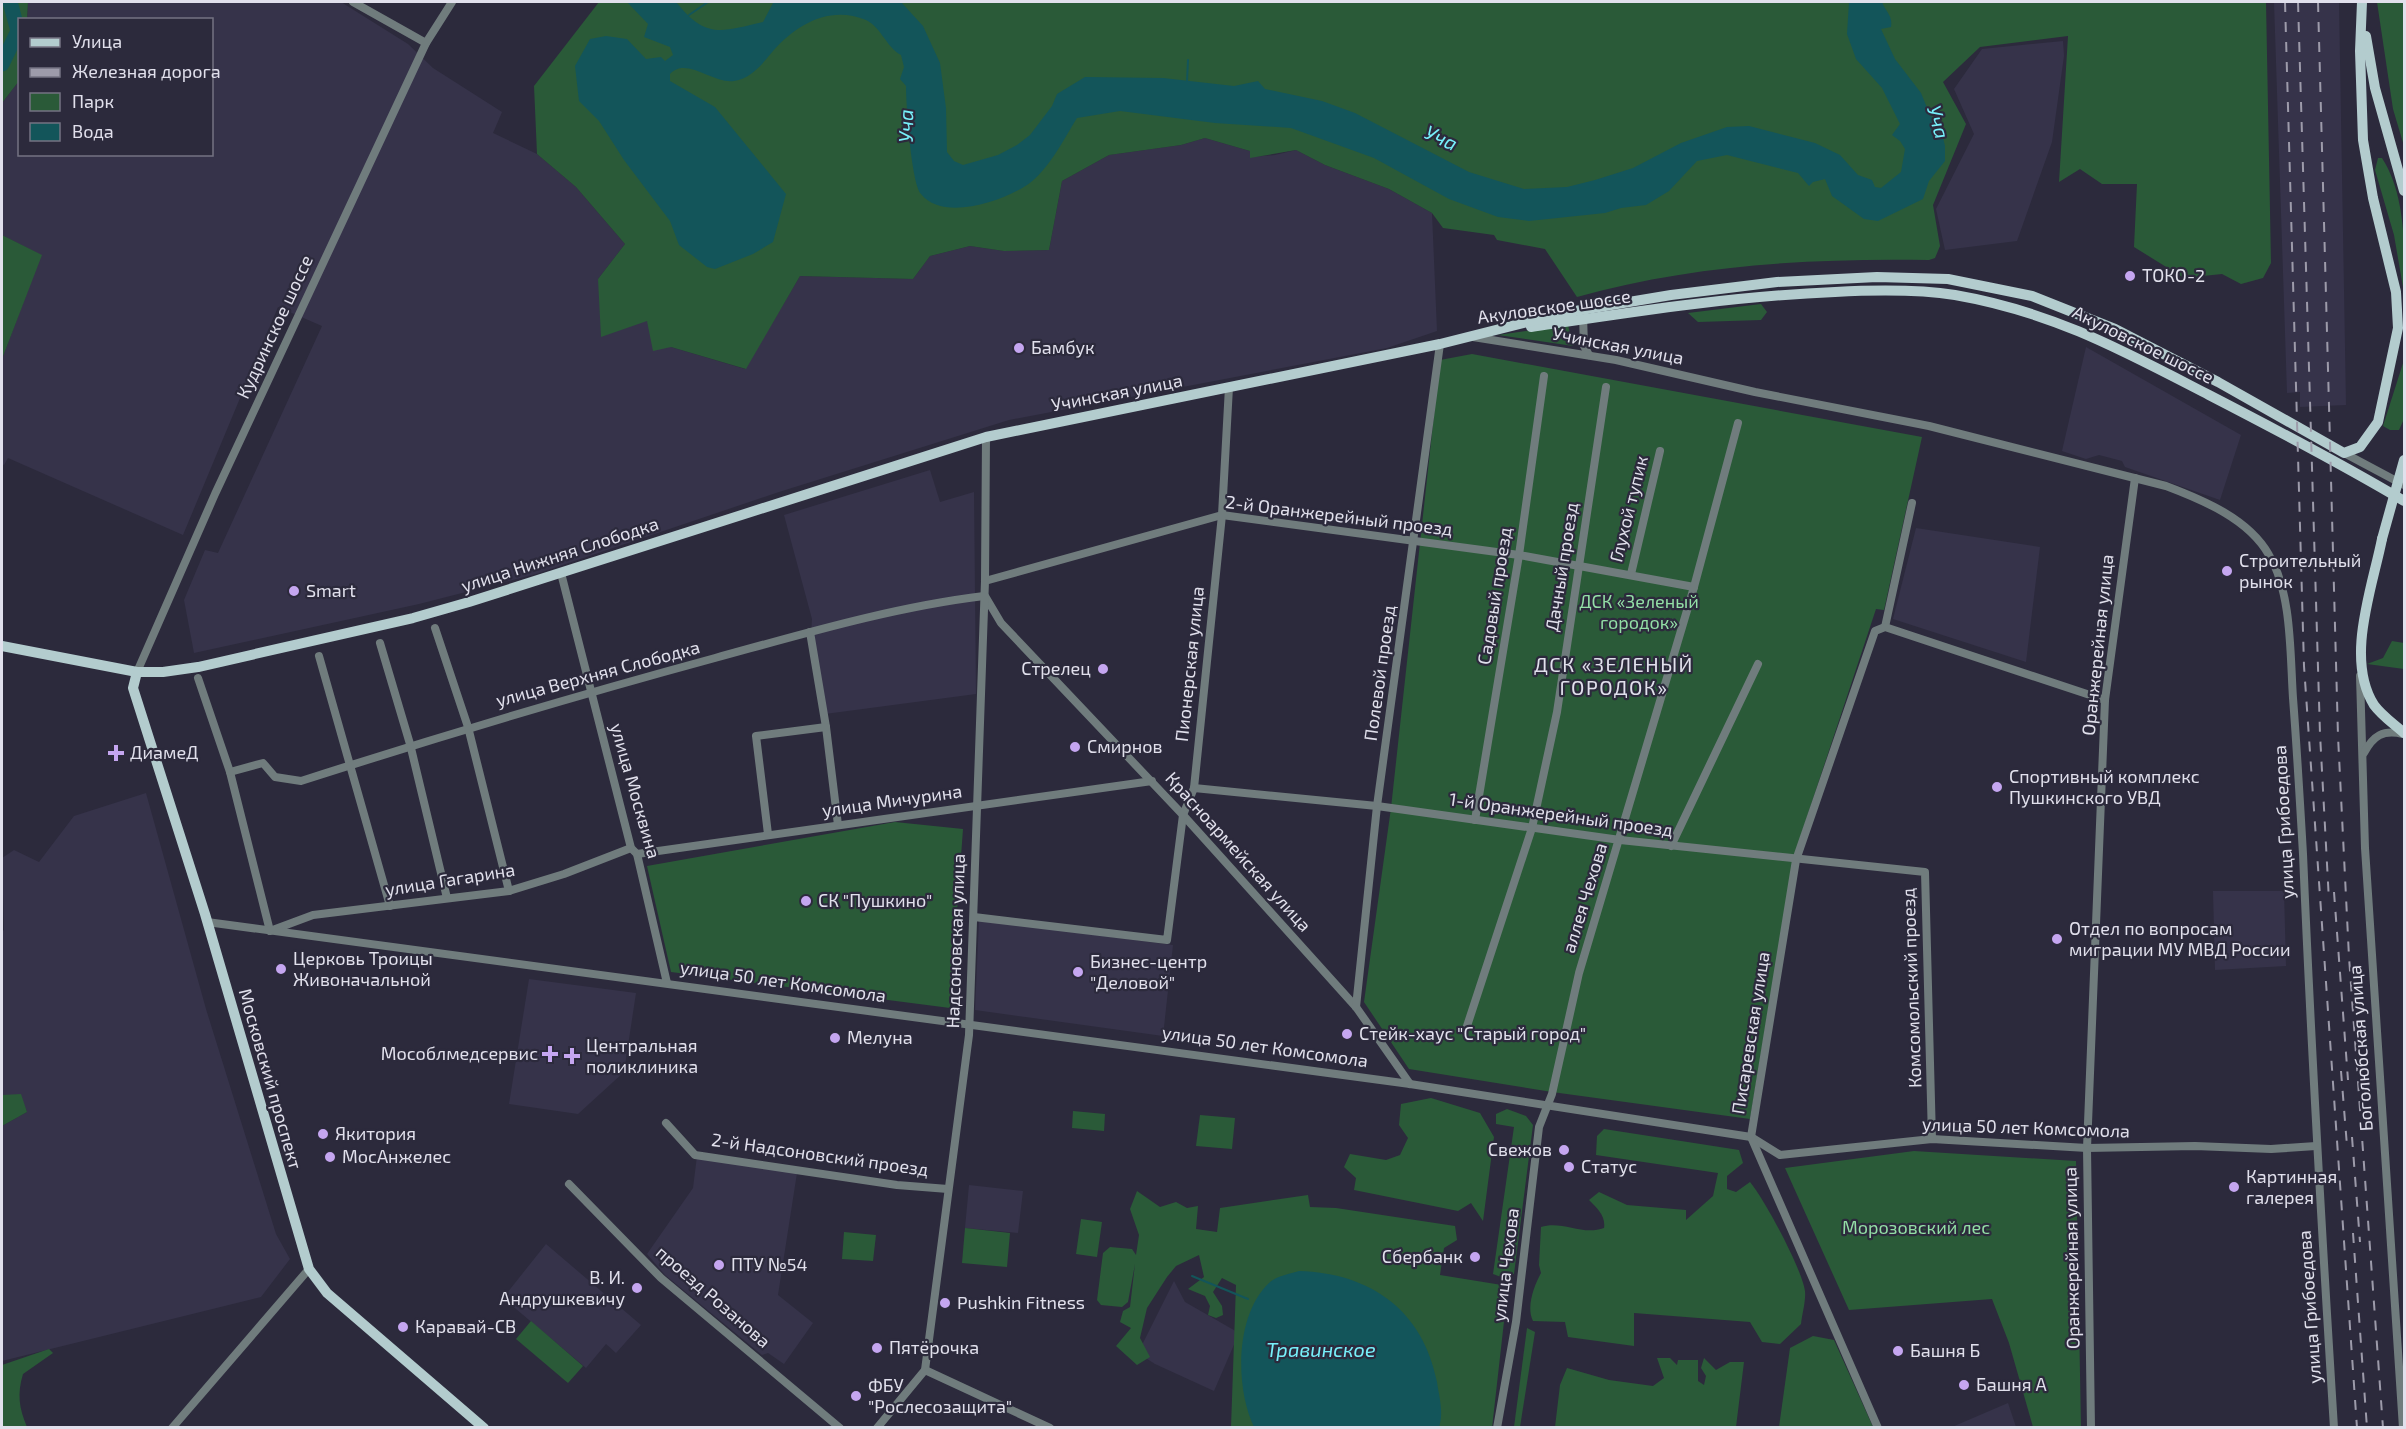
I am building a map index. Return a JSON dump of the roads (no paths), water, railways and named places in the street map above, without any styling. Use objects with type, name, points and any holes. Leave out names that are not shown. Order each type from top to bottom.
[{"type":"main road","points":[[2362,2],[2375,88],[2404,190]]},
{"type":"main road","points":[[2344,453],[2360,447],[2378,422],[2398,328],[2396,292],[2373,198],[2363,140],[2360,71],[2362,2]]},
{"type":"main road","name":"Акуловское шоссе","points":[[1468,336],[1671,295],[1776,282],[1876,277],[1948,279],[2032,296],[2115,329],[2218,382],[2344,453]]},
{"type":"main road","name":"Акуловское шоссе","points":[[1584,314],[1795,294],[1874,290],[1953,295],[2031,312],[2097,337],[2329,457],[2404,501]]},
{"type":"main road","name":"Учинская улица","points":[[986,437],[1440,344],[1468,336]]},
{"type":"main road","name":"улица Нижняя Слободка","points":[[2,646],[137,672],[163,672],[198,667],[401,621],[561,573],[986,437]]},
{"type":"main road","points":[[2404,460],[2382,539],[2361,641],[2360,667],[2375,705],[2404,734]]},
{"type":"main road","name":"Московский проспект","points":[[137,672],[133,688],[207,922],[309,1269],[327,1293],[484,1428]]},
{"type":"street","points":[[353,2],[426,43]]},
{"type":"street","name":"Кудринское шоссе","points":[[137,672],[215,494],[426,43],[452,2]]},
{"type":"street","points":[[1584,314],[1584,346],[1589,355]]},
{"type":"street","name":"Учинская улица","points":[[1468,336],[1589,355],[1929,426],[2135,478]]},
{"type":"street","name":"Полевой проезд","points":[[1356,1007],[1377,806],[1415,542],[1440,344]]},
{"type":"street","name":"Садовый проезд","points":[[1475,820],[1519,555],[1544,376]]},
{"type":"street","name":"Пионерская улица","points":[[974,917],[1167,940],[1183,815],[1194,788],[1222,515],[1229,387]]},
{"type":"street","name":"Дачный проезд","points":[[1467,1026],[1532,828],[1557,712],[1606,387]]},
{"type":"street","name":"аллея Чехова","points":[[1546,1106],[1551,1094],[1579,973],[1694,587],[1738,423]]},
{"type":"street","name":"Надсоновская улица","points":[[925,1370],[970,1023],[985,581],[986,437]]},
{"type":"street","name":"Глухой тупик","points":[[1631,574],[1660,451]]},
{"type":"street","name":"Акуловское шоссе","points":[[2344,453],[2404,485]]},
{"type":"street","name":"Оранжерейная улица","points":[[2091,1428],[2087,1148],[2105,700],[2135,478]]},
{"type":"street","name":"улица Грибоедова","points":[[2135,478],[2166,486],[2200,499],[2243,526],[2269,554],[2277,574],[2288,624],[2300,798],[2316,1146],[2334,1428]]},
{"type":"street","points":[[1912,503],[1885,627],[2105,700]]},
{"type":"street","name":"2-й Оранжерейный проезд","points":[[985,581],[1222,515],[1519,555],[1694,587]]},
{"type":"street","name":"улица Москвина","points":[[561,573],[667,983]]},
{"type":"street","name":"улица Верхняя Слободка","points":[[230,772],[263,763],[275,777],[301,781],[468,727],[810,632],[950,600],[984,596]]},
{"type":"street","name":"Красноармейская улица","points":[[984,596],[1001,623],[1183,815],[1356,1007],[1410,1084]]},
{"type":"street","name":"Писаревская улица","points":[[1878,1428],[1750,1137],[1796,860],[1875,631],[1885,627]]},
{"type":"street","points":[[435,628],[468,727],[508,891]]},
{"type":"street","points":[[810,632],[826,726],[838,825]]},
{"type":"street","points":[[380,643],[410,744],[447,898]]},
{"type":"street","points":[[319,656],[390,906]]},
{"type":"street","points":[[1671,846],[1758,664]]},
{"type":"street","name":"Боголюбская улица","points":[[2360,667],[2365,848],[2403,1422]]},
{"type":"street","points":[[198,678],[230,772],[270,931]]},
{"type":"street","points":[[768,834],[756,736],[826,726]]},
{"type":"street","points":[[2363,754],[2371,739],[2383,733],[2404,734]]},
{"type":"street","name":"улица Мичурина","points":[[634,851],[1152,782]]},
{"type":"street","name":"1-й Оранжерейный проезд","points":[[1194,788],[1377,806],[1671,846],[1925,872]]},
{"type":"street","name":"улица Гагарина","points":[[270,931],[313,915],[508,891],[634,851]]},
{"type":"street","name":"Комсомольский проезд","points":[[1925,872],[1932,1139]]},
{"type":"street","name":"улица 50 лет Комсомола","points":[[207,922],[1410,1084],[1750,1137],[1780,1155],[1932,1139],[2087,1148],[2195,1146],[2271,1149],[2316,1146]]},
{"type":"street","name":"улица Чехова","points":[[1497,1428],[1516,1322],[1539,1127],[1546,1106]]},
{"type":"street","name":"2-й Надсоновский проезд","points":[[666,1123],[695,1155],[897,1185],[948,1189]]},
{"type":"street","name":"проезд Розанова","points":[[569,1184],[661,1278],[840,1428]]},
{"type":"street","points":[[172,1428],[309,1269]]},
{"type":"street","points":[[877,1428],[925,1370],[1050,1428]]},
{"type":"water","points":[[627,2],[676,2],[696,22],[715,30],[724,30],[763,22],[773,3],[777,2],[901,2],[923,26],[940,63],[946,108],[947,152],[954,161],[963,165],[998,155],[1017,145],[1030,135],[1052,106],[1057,94],[1085,77],[1163,78],[1234,86],[1258,81],[1265,89],[1322,101],[1355,113],[1469,172],[1524,189],[1567,187],[1595,180],[1633,168],[1681,143],[1727,127],[1749,126],[1815,143],[1840,155],[1858,175],[1872,180],[1875,187],[1881,188],[1901,172],[1905,149],[1892,135],[1900,124],[1882,88],[1856,59],[1847,34],[1849,2],[1882,2],[1890,16],[1891,27],[1881,29],[1895,59],[1921,93],[1930,115],[1940,125],[1945,146],[1945,161],[1929,181],[1923,199],[1878,221],[1864,219],[1832,196],[1825,179],[1813,182],[1809,186],[1798,173],[1727,155],[1697,161],[1669,191],[1646,205],[1621,208],[1605,213],[1529,221],[1498,217],[1449,199],[1374,158],[1291,128],[1215,123],[1120,111],[1077,118],[1042,172],[1016,191],[973,206],[943,207],[931,202],[921,194],[917,187],[910,142],[906,86],[900,79],[904,67],[901,55],[866,20],[853,16],[827,16],[803,25],[782,41],[756,70],[746,77],[726,81],[684,68],[676,69],[670,74],[670,81],[715,107],[786,194],[773,242],[753,254],[715,269],[707,267],[679,245],[670,221],[624,160],[599,121],[579,101],[575,66],[590,39],[606,36],[627,39],[646,59],[661,57],[665,61],[673,55],[670,47],[644,37],[648,24]]},
{"type":"water","name":"Травинское","points":[[1299,1271],[1325,1273],[1349,1279],[1389,1300],[1406,1316],[1420,1335],[1430,1357],[1441,1404],[1439,1427],[1254,1427],[1248,1411],[1241,1372],[1244,1332],[1258,1297],[1269,1283],[1279,1277]]},
{"type":"waterway","points":[[2,64],[18,31],[10,2]]},
{"type":"waterway","points":[[689,15],[708,2]]},
{"type":"waterway","points":[[1187,81],[1188,60]]},
{"type":"waterway","points":[[1192,1276],[1248,1299]]},
{"type":"railway","points":[[2285,2],[2304,666],[2357,1428]]},
{"type":"railway","points":[[2298,2],[2320,734],[2329,901]]},
{"type":"railway","points":[[2318,2],[2338,736],[2349,957],[2383,1428]]},
{"type":"railway","points":[[2334,892],[2348,1080]]},
{"type":"railway","points":[[2341,1071],[2347,1146]]},
{"type":"railway","points":[[2352,1137],[2360,1242]]},
{"type":"railway","points":[[2353,1233],[2367,1428]]},
{"type":"place","name":"ТОКО-2","points":[[2130,276]]},
{"type":"place","name":"Бамбук","points":[[1019,348]]},
{"type":"place","name":"Строительный рынок","points":[[2227,571]]},
{"type":"place","name":"Smart","points":[[294,591]]},
{"type":"place","name":"Стрелец","points":[[1103,669]]},
{"type":"place","name":"Смирнов","points":[[1075,747]]},
{"type":"place","name":"ДиамеД","points":[[116,753]]},
{"type":"place","name":"Спортивный комплекс Пушкинского УВД","points":[[1997,787]]},
{"type":"place","name":"СК \"Пушкино\"","points":[[806,901]]},
{"type":"place","name":"Отдел по вопросам миграции МУ МВД России","points":[[2057,939]]},
{"type":"place","name":"Церковь Троицы Живоначальной","points":[[281,969]]},
{"type":"place","name":"Бизнес-центр \"Деловой\"","points":[[1078,972]]},
{"type":"place","name":"Стейк-хаус \"Старый город\"","points":[[1347,1034]]},
{"type":"place","name":"Мелуна","points":[[835,1038]]},
{"type":"place","name":"Мособлмедсервис","points":[[550,1054]]},
{"type":"place","name":"Центральная поликлиника","points":[[572,1056]]},
{"type":"place","name":"Якитория","points":[[323,1134]]},
{"type":"place","name":"Свежов","points":[[1564,1150]]},
{"type":"place","name":"МосАнжелес","points":[[330,1157]]},
{"type":"place","name":"Статус","points":[[1569,1167]]},
{"type":"place","name":"Картинная галерея","points":[[2234,1187]]},
{"type":"place","name":"Сбербанк","points":[[1475,1257]]},
{"type":"place","name":"ПТУ №54","points":[[719,1265]]},
{"type":"place","name":"В. И. Андрушкевичу","points":[[637,1288]]},
{"type":"place","name":"Pushkin Fitness","points":[[945,1303]]},
{"type":"place","name":"Каравай-СВ","points":[[403,1327]]},
{"type":"place","name":"Пятёрочка","points":[[877,1348]]},
{"type":"place","name":"Башня Б","points":[[1898,1351]]},
{"type":"place","name":"Башня А","points":[[1964,1385]]},
{"type":"place","name":"ФБУ \"Рослесозащита\"","points":[[856,1396]]},
{"type":"district","name":"ДСК «ЗЕЛЕНЫЙ ГОРОДОК»","points":[[1614,676]]},
{"type":"water label","name":"Уча","points":[[1938,122]]},
{"type":"water label","name":"Уча","points":[[906,126]]},
{"type":"water label","name":"Уча","points":[[1441,138]]},
{"type":"park label","name":"ДСК «Зеленый городок»","points":[[1639,612]]},
{"type":"park label","name":"Морозовский лес","points":[[1916,1228]]}]
